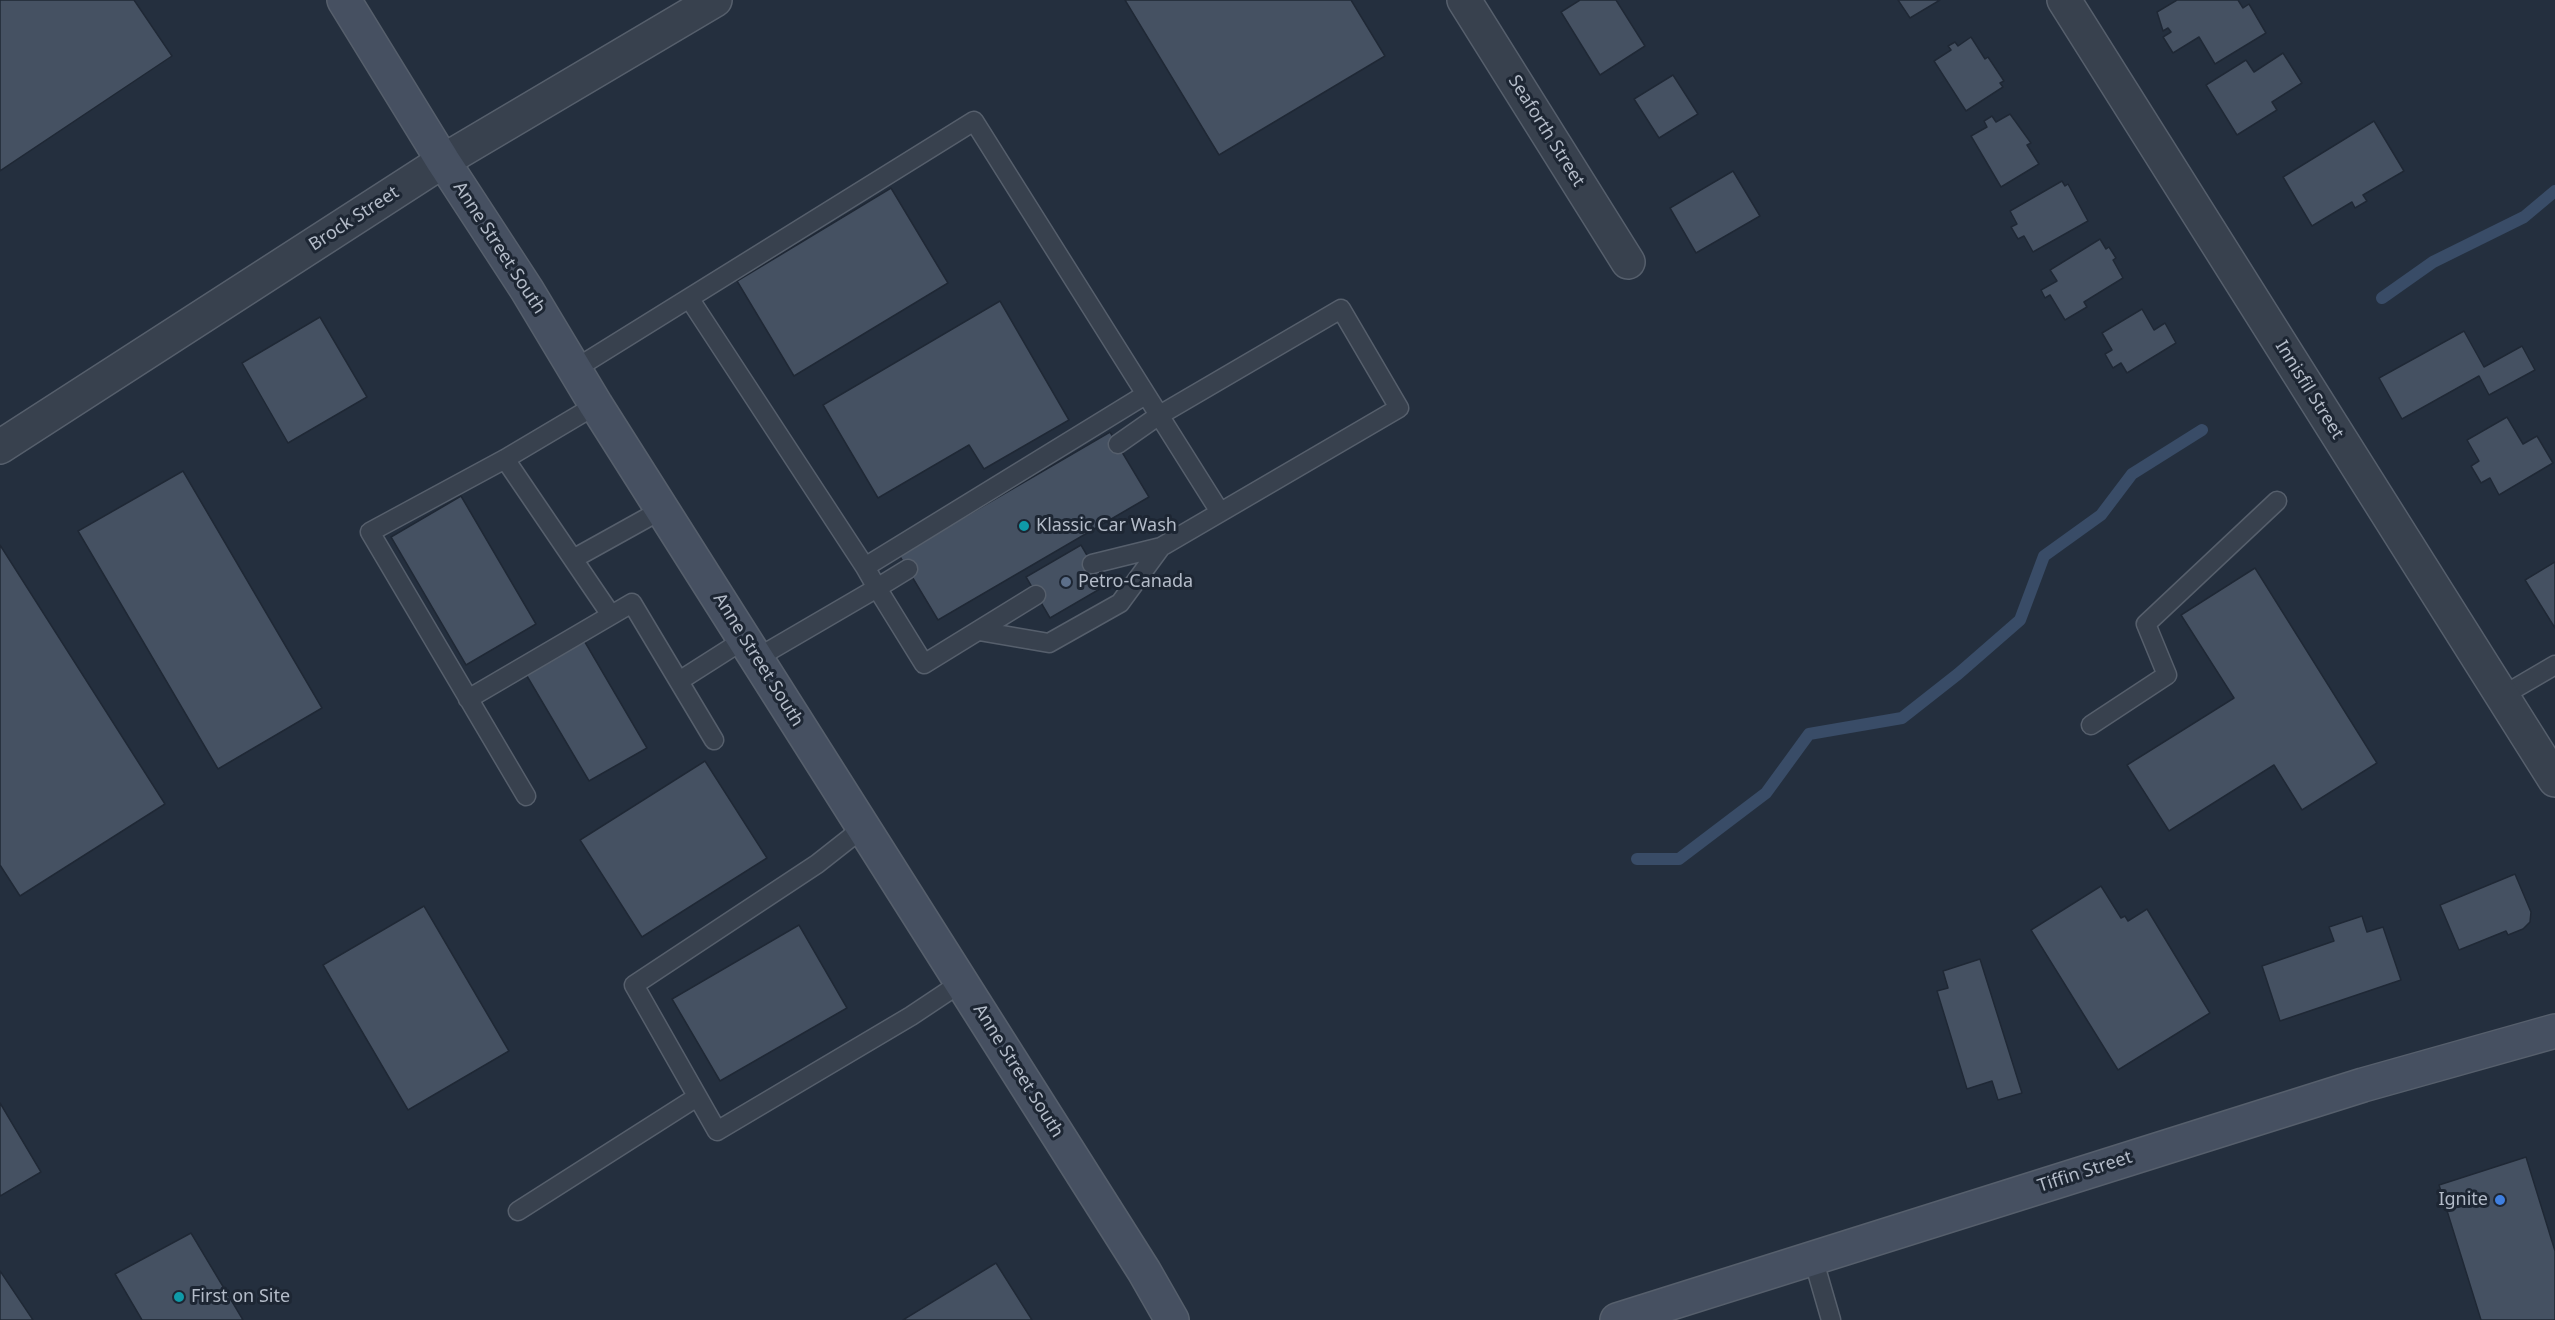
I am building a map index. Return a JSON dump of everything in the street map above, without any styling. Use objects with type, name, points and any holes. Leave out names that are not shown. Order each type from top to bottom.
[{"type":"street","name":"Anne Street South","points":[[344,0],[443,161],[528,290],[596,405],[1144,1271],[1172,1320]]},
{"type":"street","name":"Brock Street","points":[[0,447],[443,161],[715,0]]},
{"type":"street","name":"Seaforth Street","points":[[1464,0],[1628,262]]},
{"type":"street","name":"Innisfil Street","points":[[2064,0],[2555,780]]},
{"type":"street","name":"Tiffin Street","points":[[1617,1320],[2363,1085],[2555,1031]]},
{"type":"lane","points":[[575,369],[974,121],[1220,512]]},
{"type":"lane","points":[[689,298],[865,567],[924,664],[1036,595]]},
{"type":"lane","points":[[1092,564],[1161,547],[1399,408],[1341,309],[1158,416],[1118,444]]},
{"type":"lane","points":[[865,567],[1145,395]]},
{"type":"lane","points":[[526,796],[370,532],[506,459],[596,405]]},
{"type":"lane","points":[[506,459],[611,615]]},
{"type":"lane","points":[[2091,725],[2168,675],[2146,624],[2277,501]]},
{"type":"lane","points":[[573,559],[663,509]]},
{"type":"lane","points":[[979,631],[1048,643],[1120,603],[1161,547]]},
{"type":"lane","points":[[679,681],[877,588],[908,569]]},
{"type":"lane","points":[[468,699],[632,603],[714,740]]},
{"type":"lane","points":[[2502,696],[2555,665]]},
{"type":"lane","points":[[864,827],[818,864],[634,985],[717,1131],[911,1016],[962,982]]},
{"type":"lane","points":[[518,1211],[697,1097]]},
{"type":"lane","points":[[1813,1258],[1831,1320]]},
{"type":"building","points":[[0,0],[134,0],[172,56],[0,171]]},
{"type":"building","points":[[1125,0],[1351,0],[1385,56],[1219,155]]},
{"type":"building","points":[[1580,0],[1616,0],[1645,46],[1600,75],[1561,12]]},
{"type":"building","points":[[1898,0],[1940,0],[1910,18]]},
{"type":"building","points":[[2177,0],[2238,0],[2243,8],[2249,4],[2266,33],[2215,64],[2199,37],[2173,53],[2163,37],[2171,32],[2168,28],[2163,31],[2157,12]]},
{"type":"building","points":[[1971,37],[1985,59],[1988,57],[2004,81],[2000,83],[2003,87],[1966,111],[1934,61],[1951,50],[1948,46],[1955,42],[1958,46]]},
{"type":"building","points":[[2283,53],[2302,83],[2272,102],[2277,110],[2237,135],[2206,85],[2246,60],[2254,72]]},
{"type":"building","points":[[1673,75],[1698,114],[1659,138],[1634,99]]},
{"type":"building","points":[[2010,114],[2031,143],[2027,145],[2039,164],[2001,187],[1971,136],[1987,127],[1984,121],[1992,116],[1996,122]]},
{"type":"building","points":[[2374,121],[2404,171],[2363,195],[2367,201],[2355,208],[2352,202],[2312,226],[2283,177]]},
{"type":"building","points":[[1733,171],[1760,216],[1696,253],[1670,208]]},
{"type":"building","points":[[2062,181],[2065,186],[2068,184],[2088,221],[2033,252],[2024,236],[2018,239],[2011,227],[2017,224],[2010,211]]},
{"type":"building","points":[[891,188],[948,283],[794,376],[737,281]]},
{"type":"building","points":[[2100,239],[2106,249],[2109,247],[2116,258],[2113,260],[2123,278],[2084,302],[2087,307],[2065,320],[2050,295],[2045,298],[2041,290],[2057,281],[2050,270]]},
{"type":"building","points":[[1000,301],[1069,420],[984,469],[969,445],[878,498],[823,405]]},
{"type":"building","points":[[2142,309],[2154,330],[2165,323],[2176,343],[2127,373],[2121,363],[2113,368],[2105,354],[2112,350],[2102,333]]},
{"type":"building","points":[[320,317],[367,397],[288,443],[242,363]]},
{"type":"building","points":[[2464,331],[2484,367],[2522,346],[2535,370],[2489,395],[2479,376],[2402,419],[2379,378]]},
{"type":"building","points":[[2507,417],[2523,444],[2537,436],[2553,463],[2499,495],[2490,478],[2481,483],[2471,466],[2479,461],[2467,440]]},
{"type":"building","name":"Klassic Car Wash","points":[[1110,432],[1149,497],[938,620],[899,555]]},
{"type":"building","points":[[183,471],[322,708],[218,769],[78,531]]},
{"type":"building","points":[[461,496],[536,624],[466,665],[391,537]]},
{"type":"building","points":[[0,545],[165,804],[20,896],[0,865]]},
{"type":"building","name":"Petro-Canada","points":[[1081,545],[1105,586],[1050,618],[1026,577]]},
{"type":"building","points":[[2555,562],[2555,628],[2525,580]]},
{"type":"building","points":[[2255,568],[2377,763],[2302,810],[2274,765],[2169,831],[2127,765],[2234,698],[2181,615]]},
{"type":"building","points":[[582,637],[647,748],[589,781],[524,671]]},
{"type":"building","points":[[705,761],[767,858],[642,937],[580,840]]},
{"type":"building","points":[[2515,874],[2531,912],[2530,922],[2523,929],[2508,935],[2506,931],[2459,950],[2440,905]]},
{"type":"building","points":[[2101,886],[2121,918],[2125,916],[2128,921],[2147,909],[2210,1013],[2118,1070],[2031,930]]},
{"type":"building","points":[[424,906],[509,1051],[408,1110],[323,965]]},
{"type":"building","points":[[2362,916],[2367,932],[2383,927],[2401,980],[2280,1021],[2262,966],[2334,941],[2329,927]]},
{"type":"building","points":[[799,925],[847,1008],[720,1081],[672,999]]},
{"type":"building","points":[[1980,959],[2022,1093],[1998,1100],[1992,1081],[1967,1089],[1937,991],[1948,988],[1943,971]]},
{"type":"building","points":[[0,1103],[41,1172],[0,1196]]},
{"type":"building","points":[[2526,1157],[2555,1251],[2555,1320],[2481,1320],[2439,1185]]},
{"type":"building","name":"First on Site","points":[[191,1233],[243,1320],[142,1320],[115,1274]]},
{"type":"building","points":[[996,1263],[1032,1320],[903,1320]]},
{"type":"building","points":[[0,1271],[33,1320],[0,1320]]},
{"type":"waterway","points":[[2382,298],[2433,262],[2524,217],[2555,191]]},
{"type":"waterway","points":[[1637,859],[1679,859],[1766,793],[1809,734],[1902,718],[1958,674],[2020,620],[2044,556],[2101,515],[2132,474],[2202,430]]},
{"type":"place","name":"Klassic Car Wash","points":[[1024,526]]},
{"type":"place","name":"Petro-Canada","points":[[1066,582]]},
{"type":"place","name":"Ignite","points":[[2500,1200]]},
{"type":"place","name":"First on Site","points":[[179,1297]]}]
